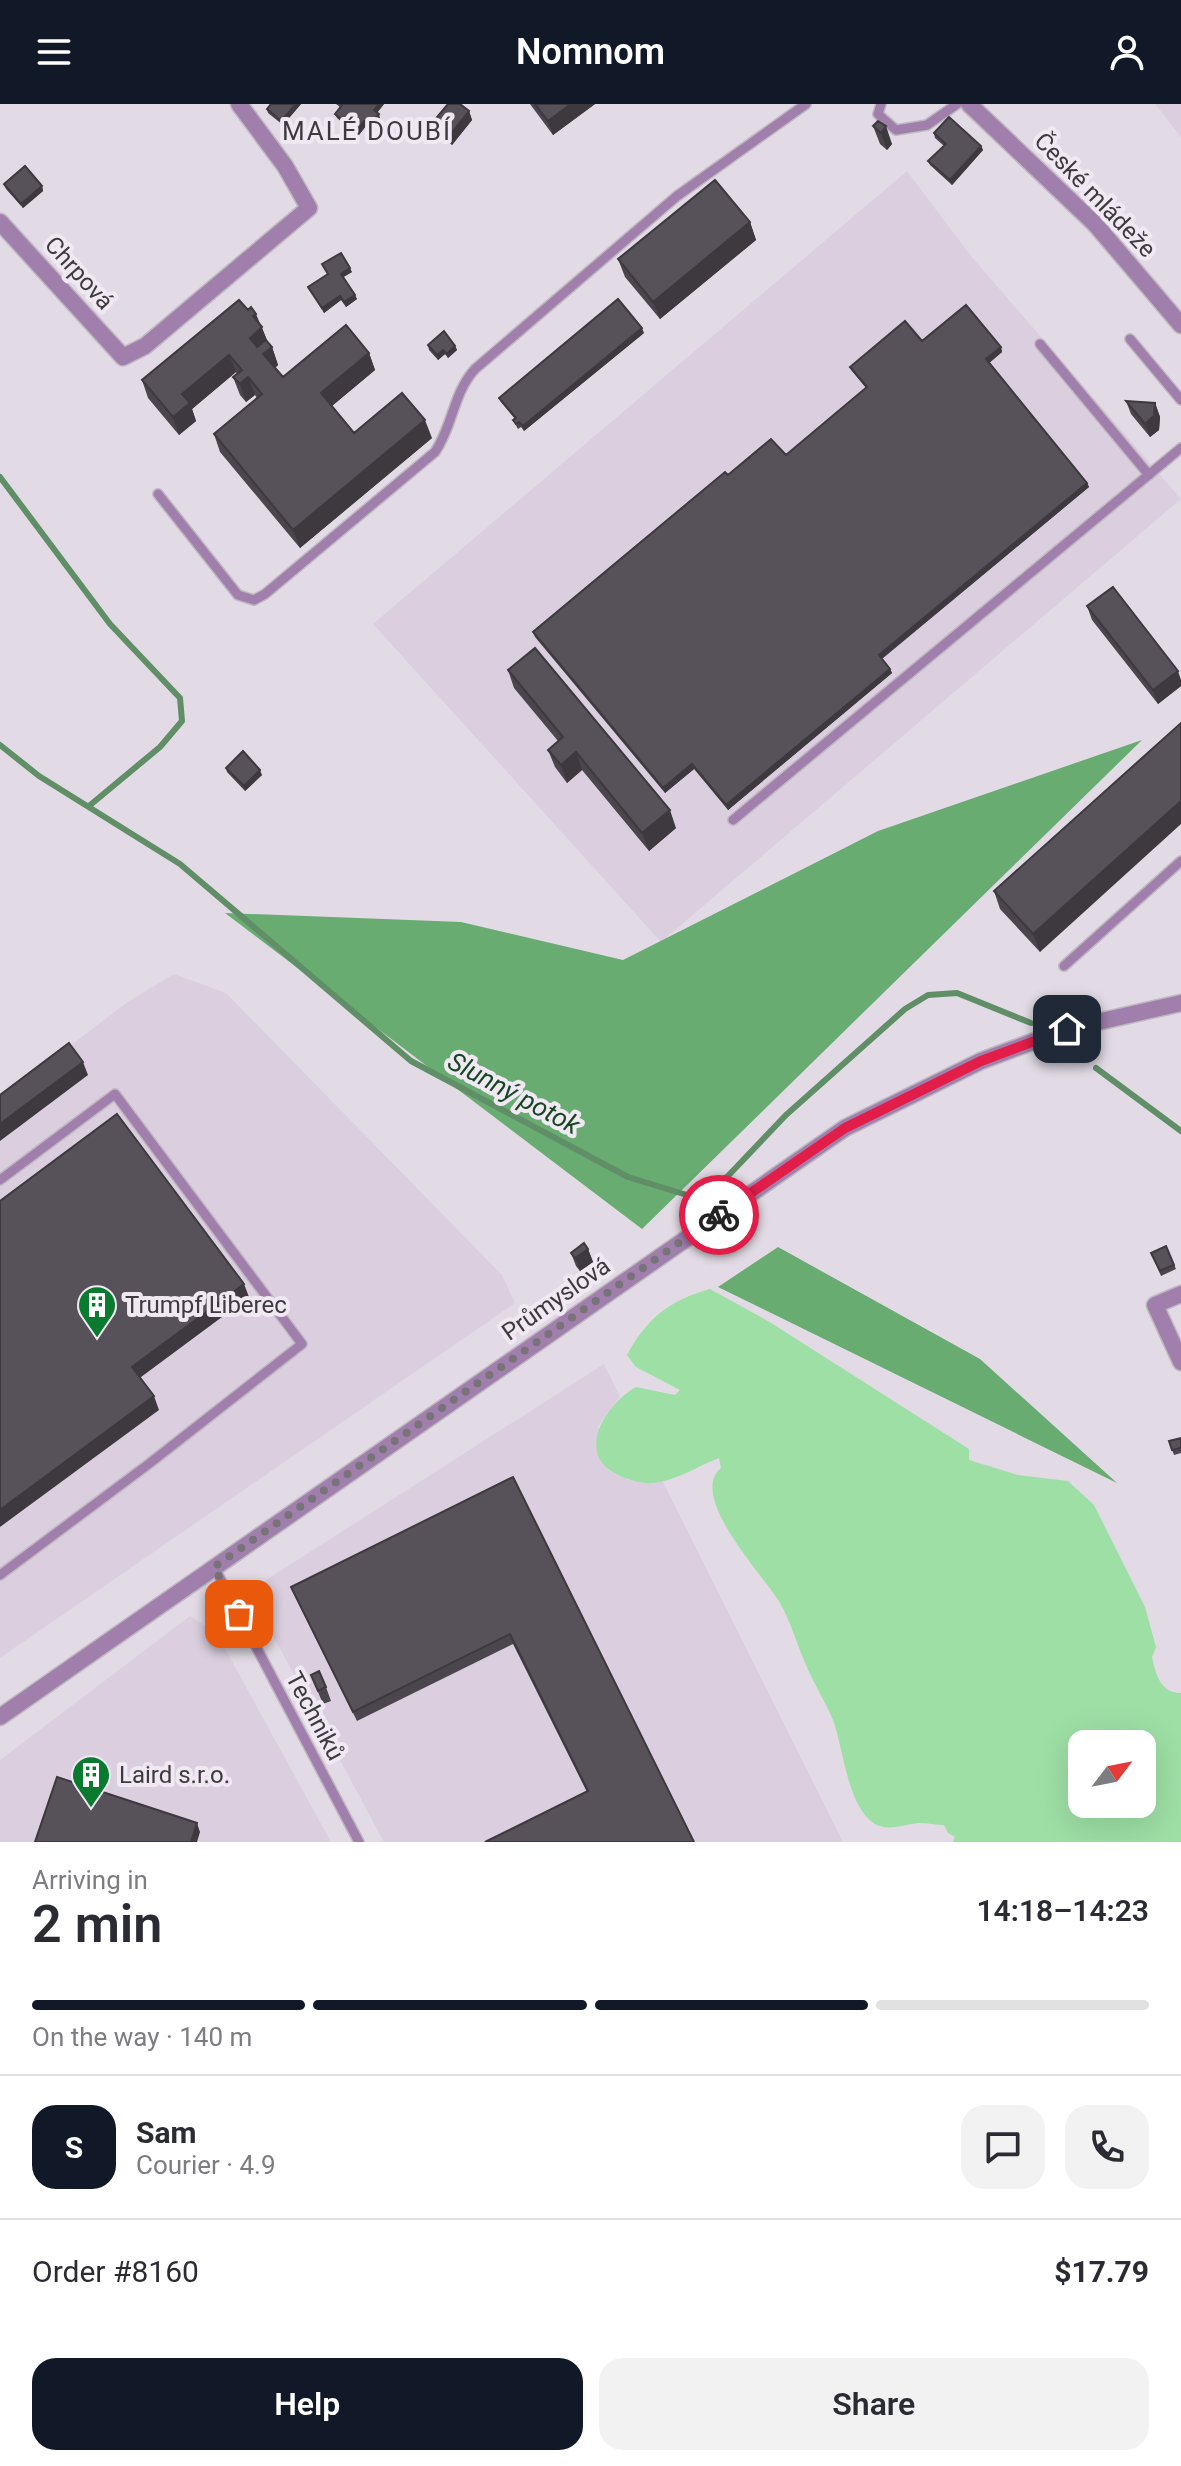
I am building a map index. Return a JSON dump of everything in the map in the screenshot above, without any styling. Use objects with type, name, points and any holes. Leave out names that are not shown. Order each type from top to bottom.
[{"type":"street","name":"Chrpová","points":[[0,222],[123,357],[145,346],[309,208],[285,166],[239,104]]},
{"type":"street","name":"České mládeže","points":[[969,104],[1095,224],[1181,325]]},
{"type":"street","name":"Průmyslová","points":[[0,1717],[845,1128],[981,1061],[1067,1029],[1181,1003]]},
{"type":"street","points":[[1181,1294],[1155,1305],[1181,1362]]},
{"type":"lane","points":[[158,494],[238,595],[254,600],[265,594],[435,452],[443,439],[459,390],[475,369],[677,196],[806,104]]},
{"type":"lane","points":[[881,104],[878,114],[896,130],[927,125],[957,104]]},
{"type":"lane","points":[[1130,339],[1181,400]]},
{"type":"lane","points":[[1040,344],[1149,475]]},
{"type":"lane","points":[[733,820],[1181,448]]},
{"type":"lane","points":[[1064,966],[1181,861]]},
{"type":"lane","points":[[0,1180],[115,1094],[302,1344],[0,1575]]},
{"type":"lane","name":"Techniků","points":[[214,1567],[359,1842]]},
{"type":"shaded area","points":[[1155,104],[1181,104],[1181,137]]},
{"type":"shaded area","points":[[907,171],[971,256],[1181,499],[661,942],[373,624]]},
{"type":"shaded area","points":[[174,974],[226,993],[502,1275],[515,1303],[0,1658],[0,1112],[67,1048],[129,1001]]},
{"type":"shaded area","points":[[604,1364],[620,1397],[598,1426],[608,1470],[629,1480],[654,1483],[662,1480],[843,1842],[384,1842],[249,1591]]},
{"type":"shaded area","points":[[190,1616],[210,1629],[222,1643],[331,1842],[0,1842],[0,1760]]},
{"type":"green space","points":[[1142,740],[642,1229],[225,913],[461,922],[623,960],[878,831]]},
{"type":"green space","points":[[778,1247],[980,1359],[1117,1483],[718,1287]]},
{"type":"green space","points":[[710,1289],[768,1321],[969,1449],[969,1460],[1018,1475],[1068,1481],[1094,1505],[1145,1607],[1156,1647],[1152,1657],[1157,1676],[1168,1690],[1181,1693],[1181,1842],[953,1842],[955,1837],[948,1833],[944,1825],[919,1823],[888,1827],[877,1825],[867,1817],[853,1792],[833,1720],[784,1610],[721,1516],[714,1497],[713,1481],[721,1468],[719,1458],[671,1479],[649,1483],[618,1475],[605,1466],[598,1455],[596,1442],[599,1429],[625,1395],[636,1387],[675,1395],[680,1390],[636,1367],[627,1355],[661,1312],[683,1299]]},
{"type":"building","points":[[271,104],[296,104],[281,121],[267,109]]},
{"type":"building","points":[[340,104],[379,104],[374,110],[379,114],[369,125],[364,121],[356,132],[335,114]]},
{"type":"building","points":[[448,104],[460,104],[469,111],[449,136],[432,123]]},
{"type":"building","points":[[535,104],[571,104],[548,121]]},
{"type":"building","points":[[949,117],[981,146],[950,180],[928,161],[946,144],[934,133]]},
{"type":"building","points":[[878,121],[886,126],[881,133],[873,126]]},
{"type":"building","points":[[25,166],[42,186],[21,204],[4,184]]},
{"type":"building","points":[[715,180],[750,222],[653,302],[618,259]]},
{"type":"building","points":[[341,253],[350,268],[341,274],[355,295],[344,302],[340,296],[322,308],[308,287],[328,274],[322,264]]},
{"type":"building","points":[[618,299],[642,328],[523,426],[519,422],[516,424],[513,420],[516,418],[499,398]]},
{"type":"building","points":[[239,300],[248,310],[251,307],[256,314],[253,316],[262,327],[250,338],[257,347],[266,340],[272,347],[263,354],[283,377],[346,325],[369,353],[321,393],[354,433],[402,393],[425,420],[293,530],[214,434],[262,394],[248,377],[240,384],[233,377],[242,370],[229,355],[182,394],[190,403],[173,417],[142,380]]},
{"type":"building","points":[[966,305],[1001,347],[986,359],[1087,483],[879,655],[890,669],[726,805],[692,764],[663,788],[533,632],[725,472],[728,475],[771,439],[786,455],[867,387],[850,367],[905,321],[922,341]]},
{"type":"building","points":[[444,331],[455,346],[447,354],[443,350],[437,355],[428,345]]},
{"type":"building","points":[[1126,401],[1155,403],[1154,416],[1145,424]]},
{"type":"building","points":[[1113,587],[1178,671],[1153,690],[1087,606]]},
{"type":"building","points":[[535,648],[670,810],[642,833],[576,752],[561,765],[548,750],[563,737],[508,670]]},
{"type":"building","points":[[1181,723],[1181,801],[1033,934],[994,891]]},
{"type":"building","points":[[243,751],[260,770],[244,786],[226,768]]},
{"type":"building","points":[[69,1043],[83,1062],[0,1124],[0,1095]]},
{"type":"building","name":"Trumpf Liberec","points":[[117,1114],[244,1284],[132,1367],[154,1396],[0,1510],[0,1201]]},
{"type":"building","points":[[584,1243],[588,1249],[575,1258],[571,1253]]},
{"type":"building","points":[[1166,1246],[1174,1265],[1160,1271],[1151,1253]]},
{"type":"building","points":[[1181,1438],[1181,1448],[1172,1450],[1169,1441]]},
{"type":"building","points":[[513,1477],[694,1842],[485,1842],[588,1791],[510,1634],[353,1712],[291,1587]]},
{"type":"building","points":[[319,1671],[326,1687],[318,1691],[311,1675]]},
{"type":"building","name":"Laird s.r.o.","points":[[57,1777],[197,1823],[191,1842],[35,1842]]},
{"type":"waterway","points":[[0,477],[110,624],[180,698],[182,721],[160,747],[89,806]]},
{"type":"waterway","name":"Slunný potok","points":[[0,745],[39,776],[180,864],[411,1061],[628,1177],[687,1195],[727,1177],[786,1115],[905,1009],[928,995],[957,993],[1031,1023]]},
{"type":"waterway","name":"Slunný potok","points":[[1096,1068],[1181,1131]]},
{"type":"way so far","points":[[239,1614],[214,1567],[719,1215]]},
{"type":"place","name":"Trumpf Liberec","points":[[97,1339]]},
{"type":"place","name":"Laird s.r.o.","points":[[91,1809]]},
{"type":"district","name":"MALÉ DOUBÍ","points":[[367,131]]},
{"type":"route","points":[[719,1215],[845,1128],[981,1061],[1067,1029]]}]
